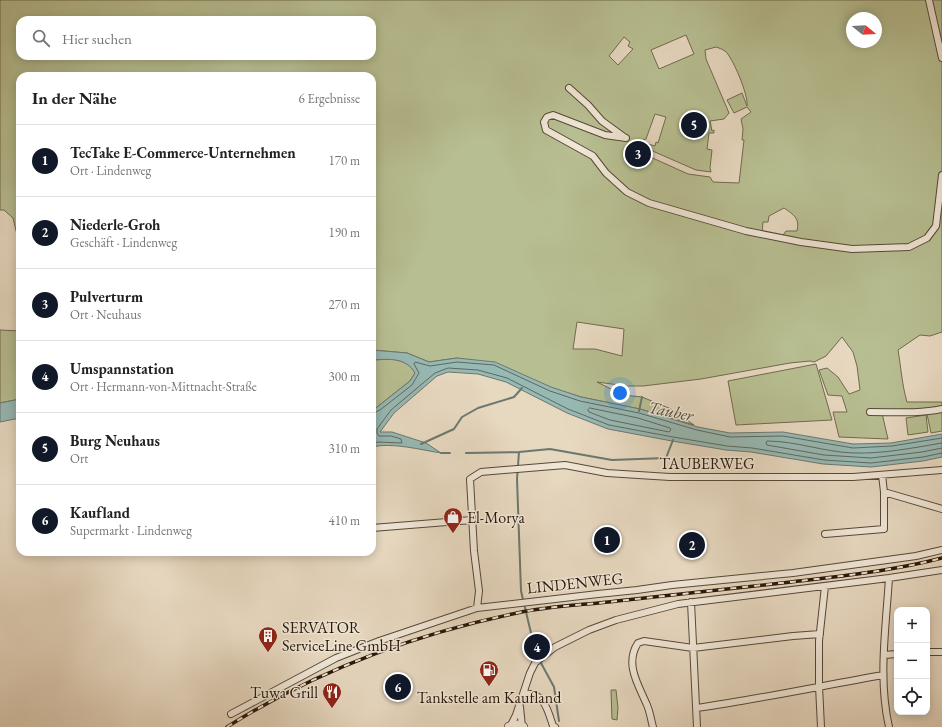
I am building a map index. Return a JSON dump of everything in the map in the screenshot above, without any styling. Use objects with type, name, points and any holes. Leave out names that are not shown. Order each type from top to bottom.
[{"type":"main road","points":[[509,727],[518,725],[522,727]]},
{"type":"street","points":[[929,0],[942,58]]},
{"type":"street","points":[[569,88],[588,105],[602,121],[626,138],[606,134],[553,115],[547,117],[544,122],[546,130],[593,156],[606,173],[628,192],[649,203],[746,231],[801,242],[852,249],[909,247],[927,238],[936,226],[942,175]]},
{"type":"street","points":[[870,412],[932,412],[942,410]]},
{"type":"street","name":"TAUBERWEG","points":[[472,520],[470,479],[481,472],[565,465],[607,473],[670,477],[762,476],[830,478],[942,470]]},
{"type":"street","points":[[825,534],[884,529],[884,492],[882,474]]},
{"type":"street","points":[[884,492],[942,509]]},
{"type":"street","points":[[376,528],[472,520],[479,592],[477,608]]},
{"type":"street","name":"LINDENWEG","points":[[231,714],[336,658],[379,641],[477,608],[672,585],[793,573],[916,556],[942,550]]},
{"type":"street","points":[[509,727],[516,715],[535,662],[555,647],[589,630],[616,620],[692,602],[890,578],[942,570]]},
{"type":"street","points":[[889,727],[885,711],[883,675],[890,578]]},
{"type":"street","points":[[822,727],[819,686],[820,634],[824,586]]},
{"type":"street","points":[[692,602],[697,727]]},
{"type":"street","points":[[653,727],[648,708],[632,665],[632,656],[638,644],[644,641],[693,648],[820,634]]},
{"type":"street","points":[[930,652],[942,652]]},
{"type":"street","points":[[884,655],[894,654]]},
{"type":"street","points":[[697,708],[800,691],[819,686],[883,675]]},
{"type":"street","points":[[524,694],[534,694],[545,702],[553,726],[555,727]]},
{"type":"street","points":[[521,701],[522,727]]},
{"type":"green space","points":[[0,0],[942,0],[942,332],[930,336],[920,335],[898,350],[907,402],[942,402],[942,409],[882,413],[888,439],[839,437],[833,412],[847,412],[842,396],[828,395],[819,370],[827,368],[838,377],[849,394],[860,390],[857,366],[853,352],[842,337],[826,356],[814,362],[790,363],[701,379],[643,386],[626,386],[597,382],[623,395],[642,397],[671,409],[694,425],[640,409],[581,397],[457,358],[429,362],[407,353],[376,350],[376,72],[16,72],[16,230],[13,218],[4,210],[0,210]],"holes":[[[686,35],[694,54],[659,69],[651,50]],[[624,37],[630,42],[628,46],[633,49],[618,65],[609,56]],[[716,47],[724,50],[732,60],[743,86],[747,106],[742,93],[727,100],[734,113],[747,107],[751,112],[741,119],[743,129],[742,140],[744,140],[739,183],[713,182],[710,177],[688,174],[646,155],[648,149],[696,170],[711,172],[712,150],[707,149],[709,133],[714,133],[714,130],[712,131],[710,121],[724,119],[729,113],[706,59],[705,50]],[[655,114],[666,117],[658,143],[656,142],[655,146],[644,143],[643,140],[646,139]],[[784,208],[797,220],[797,231],[786,231],[781,238],[762,234],[763,222],[768,222],[769,216]],[[577,322],[624,329],[622,356],[595,349],[573,349]]]},
{"type":"green space","points":[[0,330],[16,331],[16,400],[0,403]]},
{"type":"green space","points":[[392,359],[405,363],[411,367],[415,373],[410,381],[376,408],[376,360]]},
{"type":"green space","points":[[816,364],[832,420],[736,425],[728,381]]},
{"type":"green space","points":[[942,411],[942,431],[931,433],[927,414]]},
{"type":"green space","points":[[926,415],[928,432],[908,435],[906,418]]},
{"type":"green space","points":[[611,690],[616,690],[618,708],[617,720],[612,719]]},
{"type":"water","points":[[376,350],[407,353],[429,362],[457,358],[495,362],[551,387],[581,397],[640,409],[698,427],[730,433],[783,432],[853,444],[891,443],[942,434],[942,457],[923,461],[871,467],[823,464],[672,441],[608,429],[567,413],[506,382],[478,374],[448,372],[437,376],[394,413],[380,432],[392,432],[426,443],[441,453],[416,448],[388,445],[376,446],[376,408],[410,381],[415,373],[407,364],[390,359],[376,360]]},
{"type":"water","points":[[16,400],[16,419],[0,422],[0,403]]},
{"type":"waterway","points":[[421,444],[454,429],[462,417],[478,408],[514,397],[522,388]]},
{"type":"waterway","points":[[639,411],[642,397]]},
{"type":"waterway","points":[[466,453],[519,452],[550,449],[612,460],[666,458],[673,440]]},
{"type":"waterway","points":[[519,452],[517,479],[521,591],[536,654]]},
{"type":"waterway","points":[[441,453],[450,453]]},
{"type":"waterway","points":[[541,663],[554,687],[559,721]]},
{"type":"railway","points":[[227,727],[296,689],[367,657],[441,632],[517,613],[567,606],[867,573],[942,558]]},
{"type":"place","name":"Burg Neuhaus","points":[[694,125]]},
{"type":"place","name":"Pulverturm","points":[[638,154]]},
{"type":"place","name":"El-Morya","points":[[453,534]]},
{"type":"place","name":"TecTake E-Commerce-Unternehmen","points":[[607,540]]},
{"type":"place","name":"Niederle-Groh","points":[[692,545]]},
{"type":"place","name":"Umspannstation","points":[[537,647]]},
{"type":"place","name":"SERVATOR ServiceLine GmbH","points":[[268,653]]},
{"type":"place","name":"Kaufland","points":[[398,687]]},
{"type":"place","name":"Tankstelle am Kaufland","points":[[489,687]]},
{"type":"place","name":"Tuwa Grill","points":[[332,709]]},
{"type":"water label","name":"Tauber","points":[[671,411]]}]
